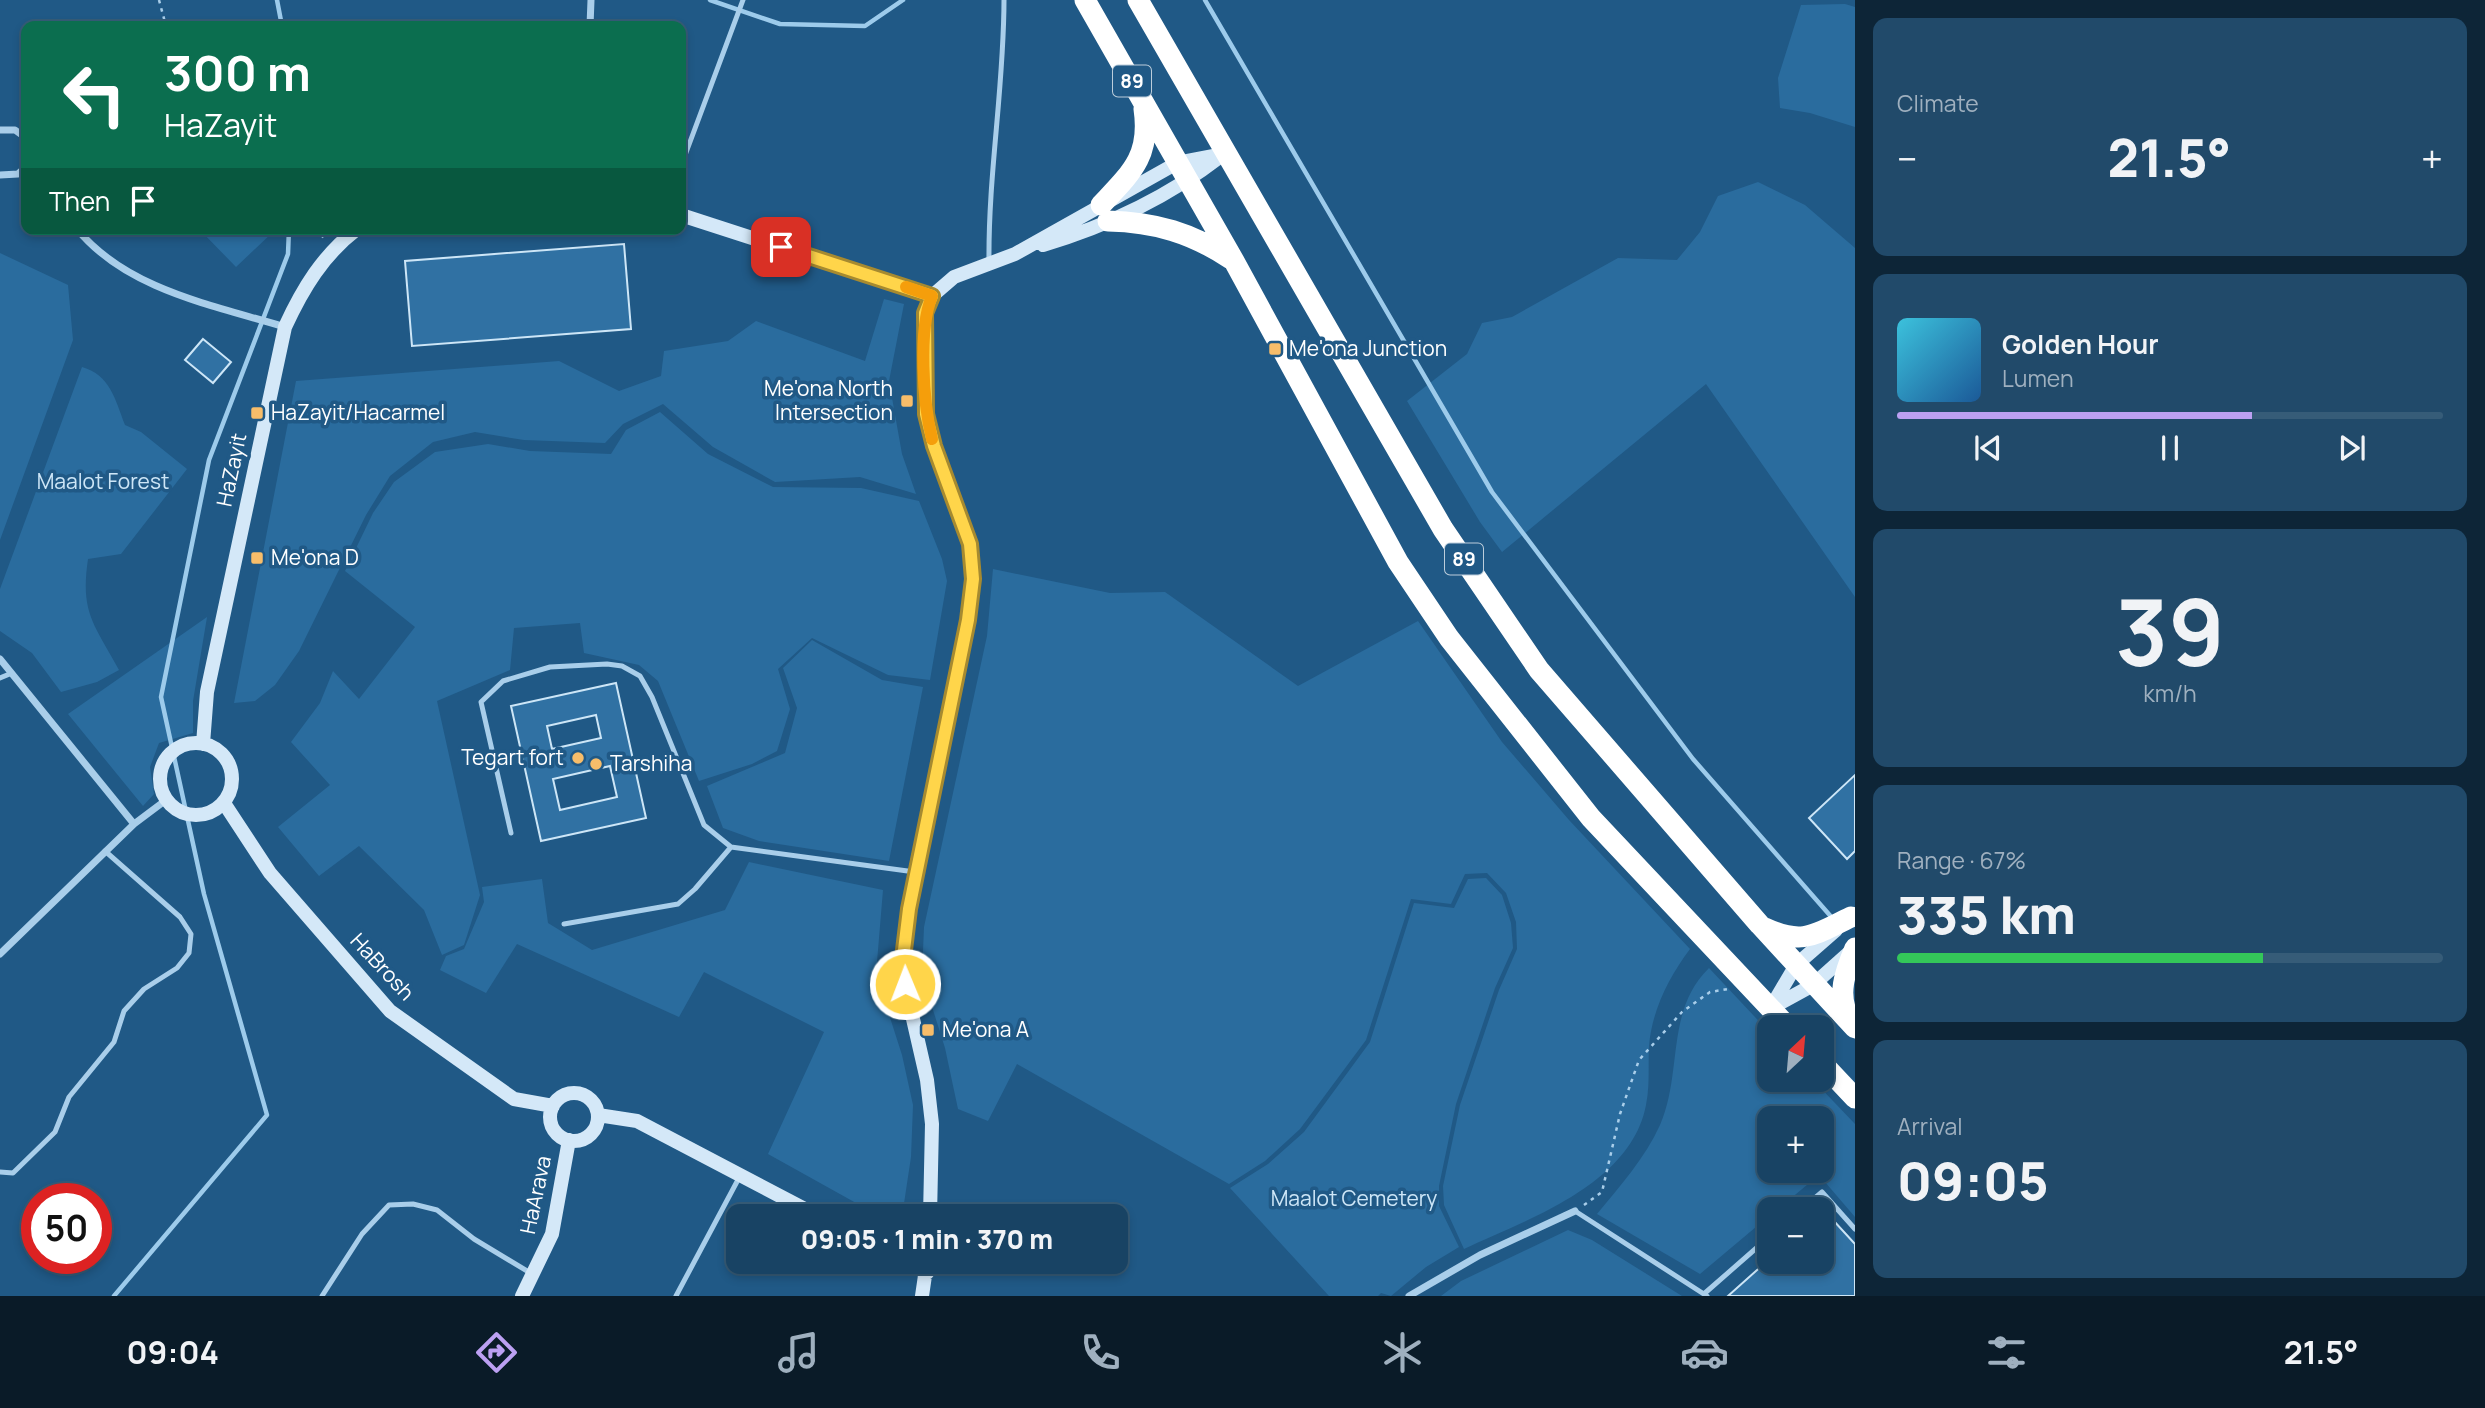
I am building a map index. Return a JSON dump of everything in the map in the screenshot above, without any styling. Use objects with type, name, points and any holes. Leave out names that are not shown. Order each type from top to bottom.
[{"type":"highway","name":"89","points":[[1085,0],[1234,261],[1398,562],[1449,638],[1591,818],[1776,1015]]},
{"type":"highway","name":"89","points":[[1138,0],[1443,529],[1539,670],[1760,925],[1855,1027]]},
{"type":"highway","points":[[1143,100],[1147,129],[1144,152],[1105,213],[1176,230],[1203,241],[1234,261]]},
{"type":"highway","points":[[1760,925],[1786,937],[1810,937],[1853,916]]},
{"type":"highway","points":[[1855,948],[1843,988],[1844,1008],[1855,1027]]},
{"type":"highway","points":[[1834,1076],[1855,1098]]},
{"type":"main road","points":[[1105,213],[1224,153]]},
{"type":"main road","points":[[930,1204],[932,1124],[927,1080],[905,984],[904,950],[915,873],[968,620],[973,579],[970,544],[934,446],[926,414],[925,313],[932,296],[954,277],[989,266],[1105,213],[1224,153]]},
{"type":"main road","points":[[686,217],[932,296]]},
{"type":"main road","name":"HaZayit","points":[[203,744],[207,692],[285,327],[300,295],[333,248],[349,235]]},
{"type":"main road","points":[[191,743],[203,744],[225,756],[231,767],[233,780],[224,803],[212,813],[187,815],[166,800],[160,783],[166,759],[175,750],[191,743]]},
{"type":"main road","name":"HaBrosh","points":[[224,803],[270,873],[390,1011],[514,1099],[552,1106]]},
{"type":"main road","points":[[1770,1009],[1796,965],[1853,916]]},
{"type":"main road","points":[[1770,1009],[1814,985],[1855,948]]},
{"type":"main road","points":[[581,1094],[591,1100],[598,1115],[592,1133],[578,1140],[569,1140],[554,1130],[551,1123],[552,1106],[564,1095],[581,1094]]},
{"type":"main road","points":[[598,1115],[636,1121],[795,1204]]},
{"type":"main road","name":"HaArava","points":[[522,1296],[535,1275],[552,1234],[569,1140]]},
{"type":"main road","points":[[922,1296],[926,1274]]},
{"type":"street","points":[[590,21],[592,0]]},
{"type":"street","points":[[1,128],[15,130],[21,134]]},
{"type":"street","points":[[0,175],[10,176],[21,170]]},
{"type":"street","points":[[82,235],[91,246],[125,271],[175,293],[285,327]]},
{"type":"street","points":[[0,659],[134,824]]},
{"type":"street","points":[[0,954],[134,824],[166,800]]},
{"type":"street","points":[[1409,1296],[1480,1255],[1575,1212]]},
{"type":"lane","points":[[686,153],[743,0]]},
{"type":"lane","points":[[989,266],[988,206],[1003,62],[1003,0]]},
{"type":"lane","points":[[511,833],[481,702],[503,681],[550,667],[607,664],[622,666],[640,676],[652,697],[704,825],[731,847],[915,873]]},
{"type":"lane","points":[[0,678],[12,673]]},
{"type":"lane","points":[[564,925],[678,904],[695,889],[731,847]]},
{"type":"lane","points":[[0,1172],[13,1173],[55,1132],[69,1097],[114,1042],[124,1011],[145,989],[177,968],[189,953],[191,934],[180,916],[105,851]]},
{"type":"lane","points":[[676,1296],[740,1176]]},
{"type":"lane","points":[[322,1296],[362,1234],[389,1205],[413,1204],[437,1210],[474,1239],[535,1275]]},
{"type":"lane","points":[[1834,1205],[1855,1229]]},
{"type":"lane","points":[[1575,1212],[1706,1294],[1757,1248]]},
{"type":"path","points":[[159,0],[165,21]]},
{"type":"path","points":[[1575,1212],[1602,1192],[1620,1114],[1639,1060],[1649,1046],[1682,1012],[1710,992],[1750,985]]},
{"type":"green space","points":[[1845,4],[1855,7],[1855,127],[1810,113],[1780,108],[1778,78],[1801,5]]},
{"type":"green space","points":[[1758,182],[1805,205],[1855,248],[1855,597],[1706,384],[1502,552],[1480,522],[1407,401],[1467,354],[1482,323],[1512,317],[1618,258],[1677,260],[1700,232],[1718,196]]},
{"type":"green space","points":[[205,235],[270,235],[236,267]]},
{"type":"green space","points":[[0,253],[68,285],[73,340],[0,540]]},
{"type":"green space","points":[[884,299],[904,304],[889,381],[902,454],[916,494],[860,477],[775,482],[713,447],[663,404],[623,424],[605,443],[524,440],[475,432],[433,442],[390,476],[366,515],[299,651],[275,685],[255,701],[234,703],[296,381],[559,361],[619,391],[661,376],[664,351],[728,341],[756,321],[865,361]]},
{"type":"green space","name":"Maalot Forest","points":[[82,367],[105,382],[125,425],[141,432],[187,469],[121,554],[88,559],[86,593],[91,618],[119,670],[97,682],[61,692],[32,653],[0,631],[0,589]]},
{"type":"green space","points":[[660,412],[708,454],[773,487],[861,488],[919,501],[942,559],[947,581],[930,680],[888,675],[812,638],[778,669],[790,709],[777,751],[752,764],[699,781],[658,681],[639,665],[584,653],[580,623],[514,628],[510,670],[437,701],[480,895],[464,945],[442,955],[424,910],[359,846],[319,876],[278,827],[330,785],[291,742],[320,703],[333,671],[359,699],[415,627],[345,571],[373,513],[394,482],[435,452],[488,444],[530,451],[611,454],[626,430]]},
{"type":"green space","points":[[993,569],[1110,593],[1165,592],[1298,686],[1418,621],[1502,742],[1569,820],[1690,949],[1675,971],[1658,1007],[1649,1046],[1646,1105],[1637,1133],[1620,1157],[1574,1195],[1518,1225],[1464,1249],[1444,1205],[1443,1186],[1460,1105],[1499,990],[1517,949],[1516,922],[1506,893],[1487,873],[1465,874],[1451,904],[1411,899],[1366,1040],[1300,1129],[1265,1161],[1229,1184],[1017,1064],[988,1121],[958,1109],[945,1048],[922,975],[924,927],[987,636]]},
{"type":"green space","points":[[207,617],[193,701],[193,733],[159,743],[150,767],[154,794],[143,806],[68,714]]},
{"type":"green space","points":[[812,640],[882,680],[923,687],[889,861],[759,841],[723,828],[707,786],[785,753],[797,708],[783,668]]},
{"type":"green space","points":[[749,862],[883,890],[876,974],[902,1055],[913,1105],[911,1157],[904,1204],[858,1204],[768,1154],[824,1032],[704,972],[679,1017],[517,944],[486,993],[440,970],[446,956],[464,949],[484,902],[482,887],[542,879],[548,923],[592,950],[725,910]]},
{"type":"green space","name":"Maalot Cemetery","points":[[1486,878],[1502,895],[1511,923],[1513,948],[1495,988],[1456,1104],[1439,1186],[1439,1206],[1459,1247],[1426,1267],[1391,1296],[1381,1293],[1378,1296],[1329,1296],[1230,1188],[1268,1164],[1304,1132],[1370,1042],[1414,903],[1454,908],[1468,879]]},
{"type":"green space","points":[[1709,968],[1757,1019],[1757,1092],[1824,1092],[1855,1124],[1855,1217],[1826,1183],[1834,1183],[1834,1106],[1757,1106],[1757,1183],[1809,1183],[1792,1197],[1757,1197],[1757,1226],[1700,1274],[1597,1214],[1640,1160],[1660,1125],[1667,1105],[1680,1023],[1695,985]]},
{"type":"green space","points":[[1568,1230],[1592,1240],[1682,1296],[1441,1296],[1461,1281]]},
{"type":"building","points":[[624,244],[631,329],[412,346],[405,261]]},
{"type":"building","points":[[203,339],[231,362],[213,383],[185,360]]},
{"type":"building","name":"Tegart fort","points":[[616,683],[646,818],[541,841],[511,706]],"holes":[[[596,715],[601,738],[552,749],[547,726]],[[610,766],[617,797],[560,810],[553,779]]]},
{"type":"building","points":[[1855,775],[1855,851],[1847,859],[1809,818]]},
{"type":"building","points":[[1834,1221],[1855,1244],[1855,1296],[1728,1296],[1757,1270],[1757,1274],[1834,1274]]},
{"type":"waterway","points":[[277,0],[281,21]]},
{"type":"waterway","points":[[710,0],[780,24],[865,26],[903,0]]},
{"type":"waterway","points":[[1205,0],[1492,492],[1693,759],[1834,920]]},
{"type":"waterway","points":[[114,1296],[267,1115],[204,894],[161,697],[209,460],[288,254],[289,235]]},
{"type":"slow traffic","points":[[906,287],[932,296],[925,313],[924,376],[926,414],[932,439]]},
{"type":"place","name":"Me'ona Junction","points":[[1275,349]]},
{"type":"place","name":"Me'ona North Intersection","points":[[907,401]]},
{"type":"place","name":"HaZayit/Hacarmel","points":[[257,413]]},
{"type":"place","name":"Me'ona D","points":[[257,558]]},
{"type":"place","name":"Tegart fort","points":[[578,758]]},
{"type":"place","name":"Tarshiha","points":[[596,764]]},
{"type":"place","name":"Me'ona A","points":[[928,1030]]},
{"type":"route","points":[[781,247],[932,296],[925,313],[926,414],[934,446],[970,544],[973,579],[968,620],[915,873],[904,950],[905,984]]}]
